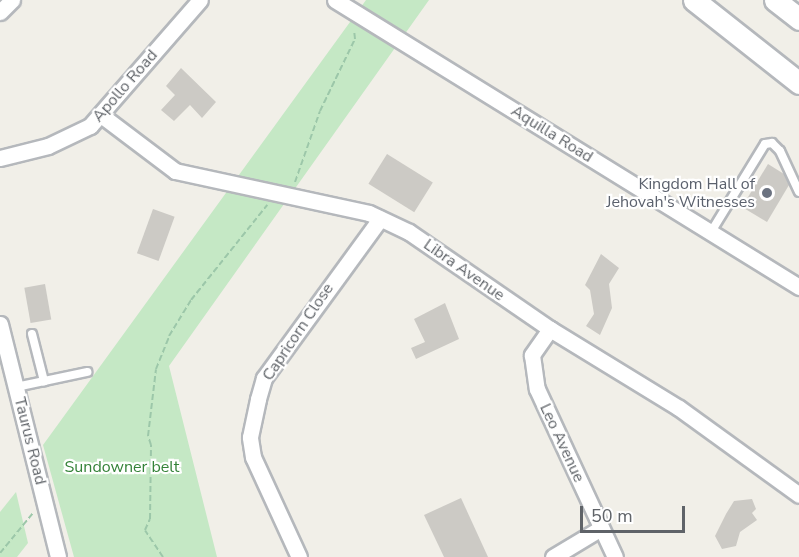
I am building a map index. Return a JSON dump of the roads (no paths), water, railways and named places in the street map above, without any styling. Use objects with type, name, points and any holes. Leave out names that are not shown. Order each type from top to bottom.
[{"type":"main road","points":[[694,0],[799,83]]},
{"type":"main road","points":[[775,0],[799,19]]},
{"type":"street","points":[[0,12],[12,0]]},
{"type":"street","name":"Apollo Road","points":[[174,28],[190,0]]},
{"type":"street","name":"Apollo Road","points":[[0,158],[74,135],[100,115],[200,0]]},
{"type":"street","name":"Aquilla Road","points":[[335,0],[799,287]]},
{"type":"street","name":"Libra Avenue","points":[[100,115],[175,171],[296,197],[380,219],[409,232],[550,329],[679,408],[799,495]]},
{"type":"street","name":"Capricorn Close","points":[[299,557],[253,457],[250,436],[258,399],[264,378],[380,219]]},
{"type":"street","name":"Taurus Road","points":[[0,324],[5,367],[16,387],[58,557]]},
{"type":"street","name":"Leo Avenue","points":[[550,329],[532,355],[531,370],[615,557]]},
{"type":"street","points":[[552,557],[601,528]]},
{"type":"lane","points":[[711,232],[765,144],[772,143],[780,151],[799,192]]},
{"type":"lane","points":[[32,334],[44,381]]},
{"type":"lane","points":[[16,387],[87,372]]},
{"type":"place","name":"Kingdom Hall of Jehovah's Witnesses","points":[[767,193]]},
{"type":"park label","name":"Sundowner belt","points":[[122,467]]}]
